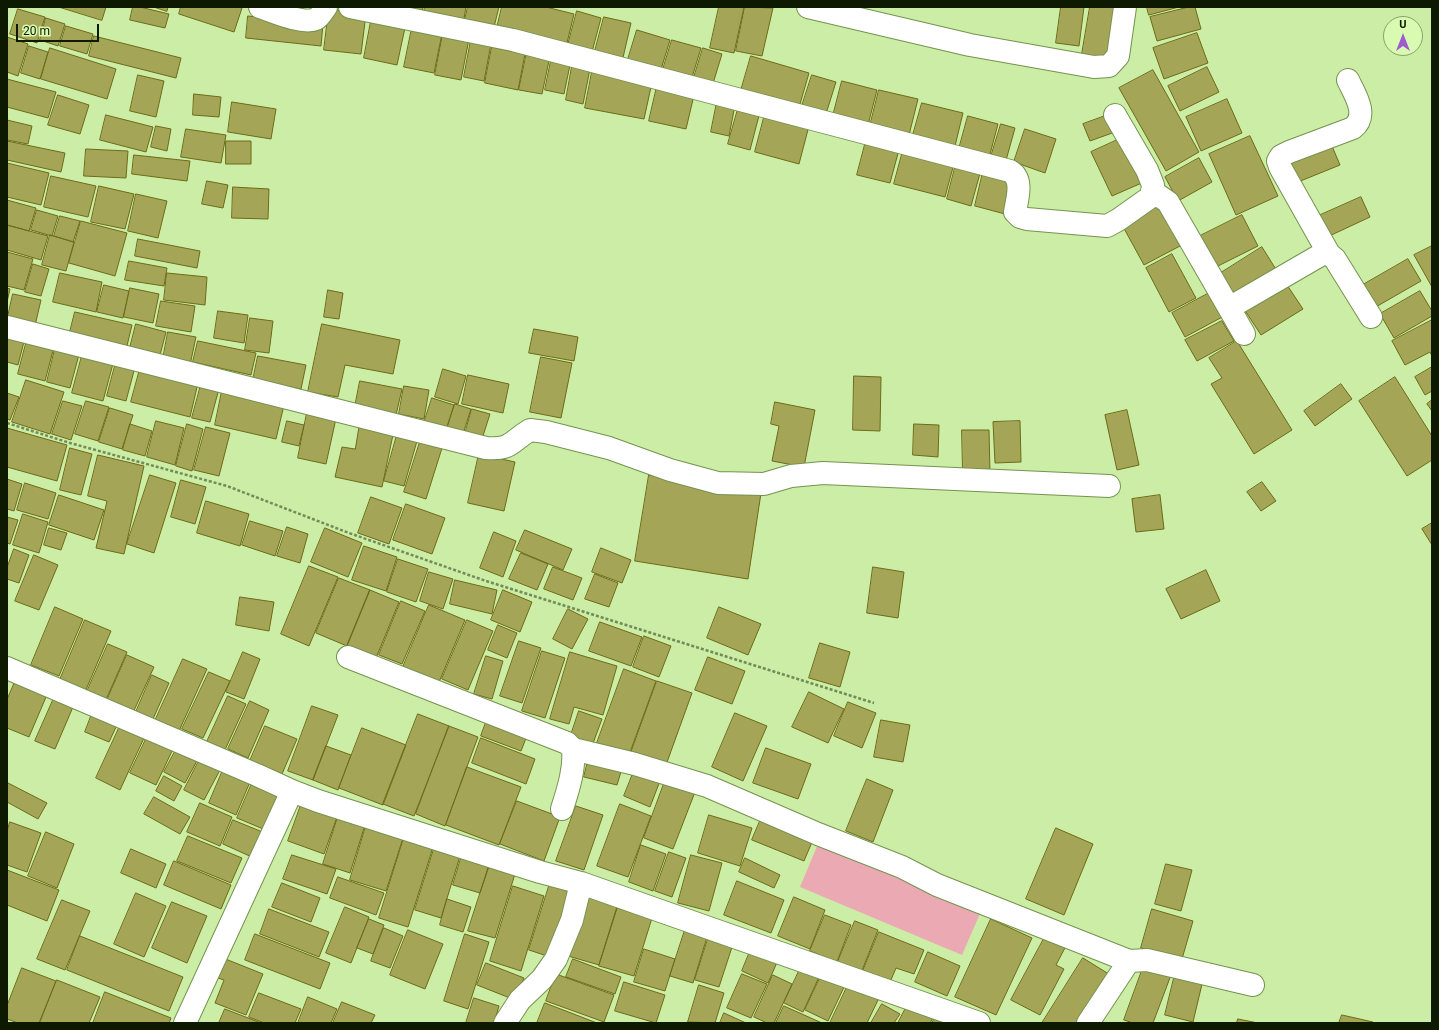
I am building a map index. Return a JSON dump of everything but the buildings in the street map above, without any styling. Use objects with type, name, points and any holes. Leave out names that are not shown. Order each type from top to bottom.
[{"type":"street","points":[[260,7],[299,20],[317,19],[326,7]]},
{"type":"street","points":[[350,7],[513,40],[1010,171],[1015,174],[1019,182],[1015,212],[1020,217],[1027,219],[1107,226],[1152,196],[1152,185],[1147,170],[1116,115]]},
{"type":"street","points":[[808,7],[970,45],[1094,67],[1109,66],[1118,56],[1125,7]]},
{"type":"street","points":[[1348,80],[1360,108],[1361,116],[1358,124],[1353,128],[1289,152],[1281,156],[1278,161],[1329,254],[1335,258],[1371,317]]},
{"type":"street","points":[[1152,191],[1168,202],[1244,334]]},
{"type":"street","points":[[1229,308],[1319,255],[1324,253],[1329,254]]},
{"type":"street","points":[[7,327],[486,448],[498,449],[508,447],[519,436],[530,430],[546,432],[609,448],[670,470],[718,483],[764,484],[791,476],[823,473],[1108,486]]},
{"type":"street","points":[[348,657],[567,744],[573,749],[636,764],[707,786],[818,834],[902,867],[937,884],[1129,961],[1147,960],[1253,985]]},
{"type":"street","points":[[7,668],[318,801],[540,872],[581,883],[977,1022]]},
{"type":"street","points":[[562,809],[569,787],[574,760],[573,749]]},
{"type":"street","points":[[185,1023],[292,791]]},
{"type":"street","points":[[505,1023],[520,1000],[542,979],[556,959],[572,920],[581,883]]},
{"type":"street","points":[[1088,1023],[1129,961]]},
{"type":"path","points":[[7,423],[70,443],[227,486],[349,533],[486,581],[874,703]]},
{"type":"shaded area","points":[[818,844],[982,909],[962,955],[800,887]]}]
